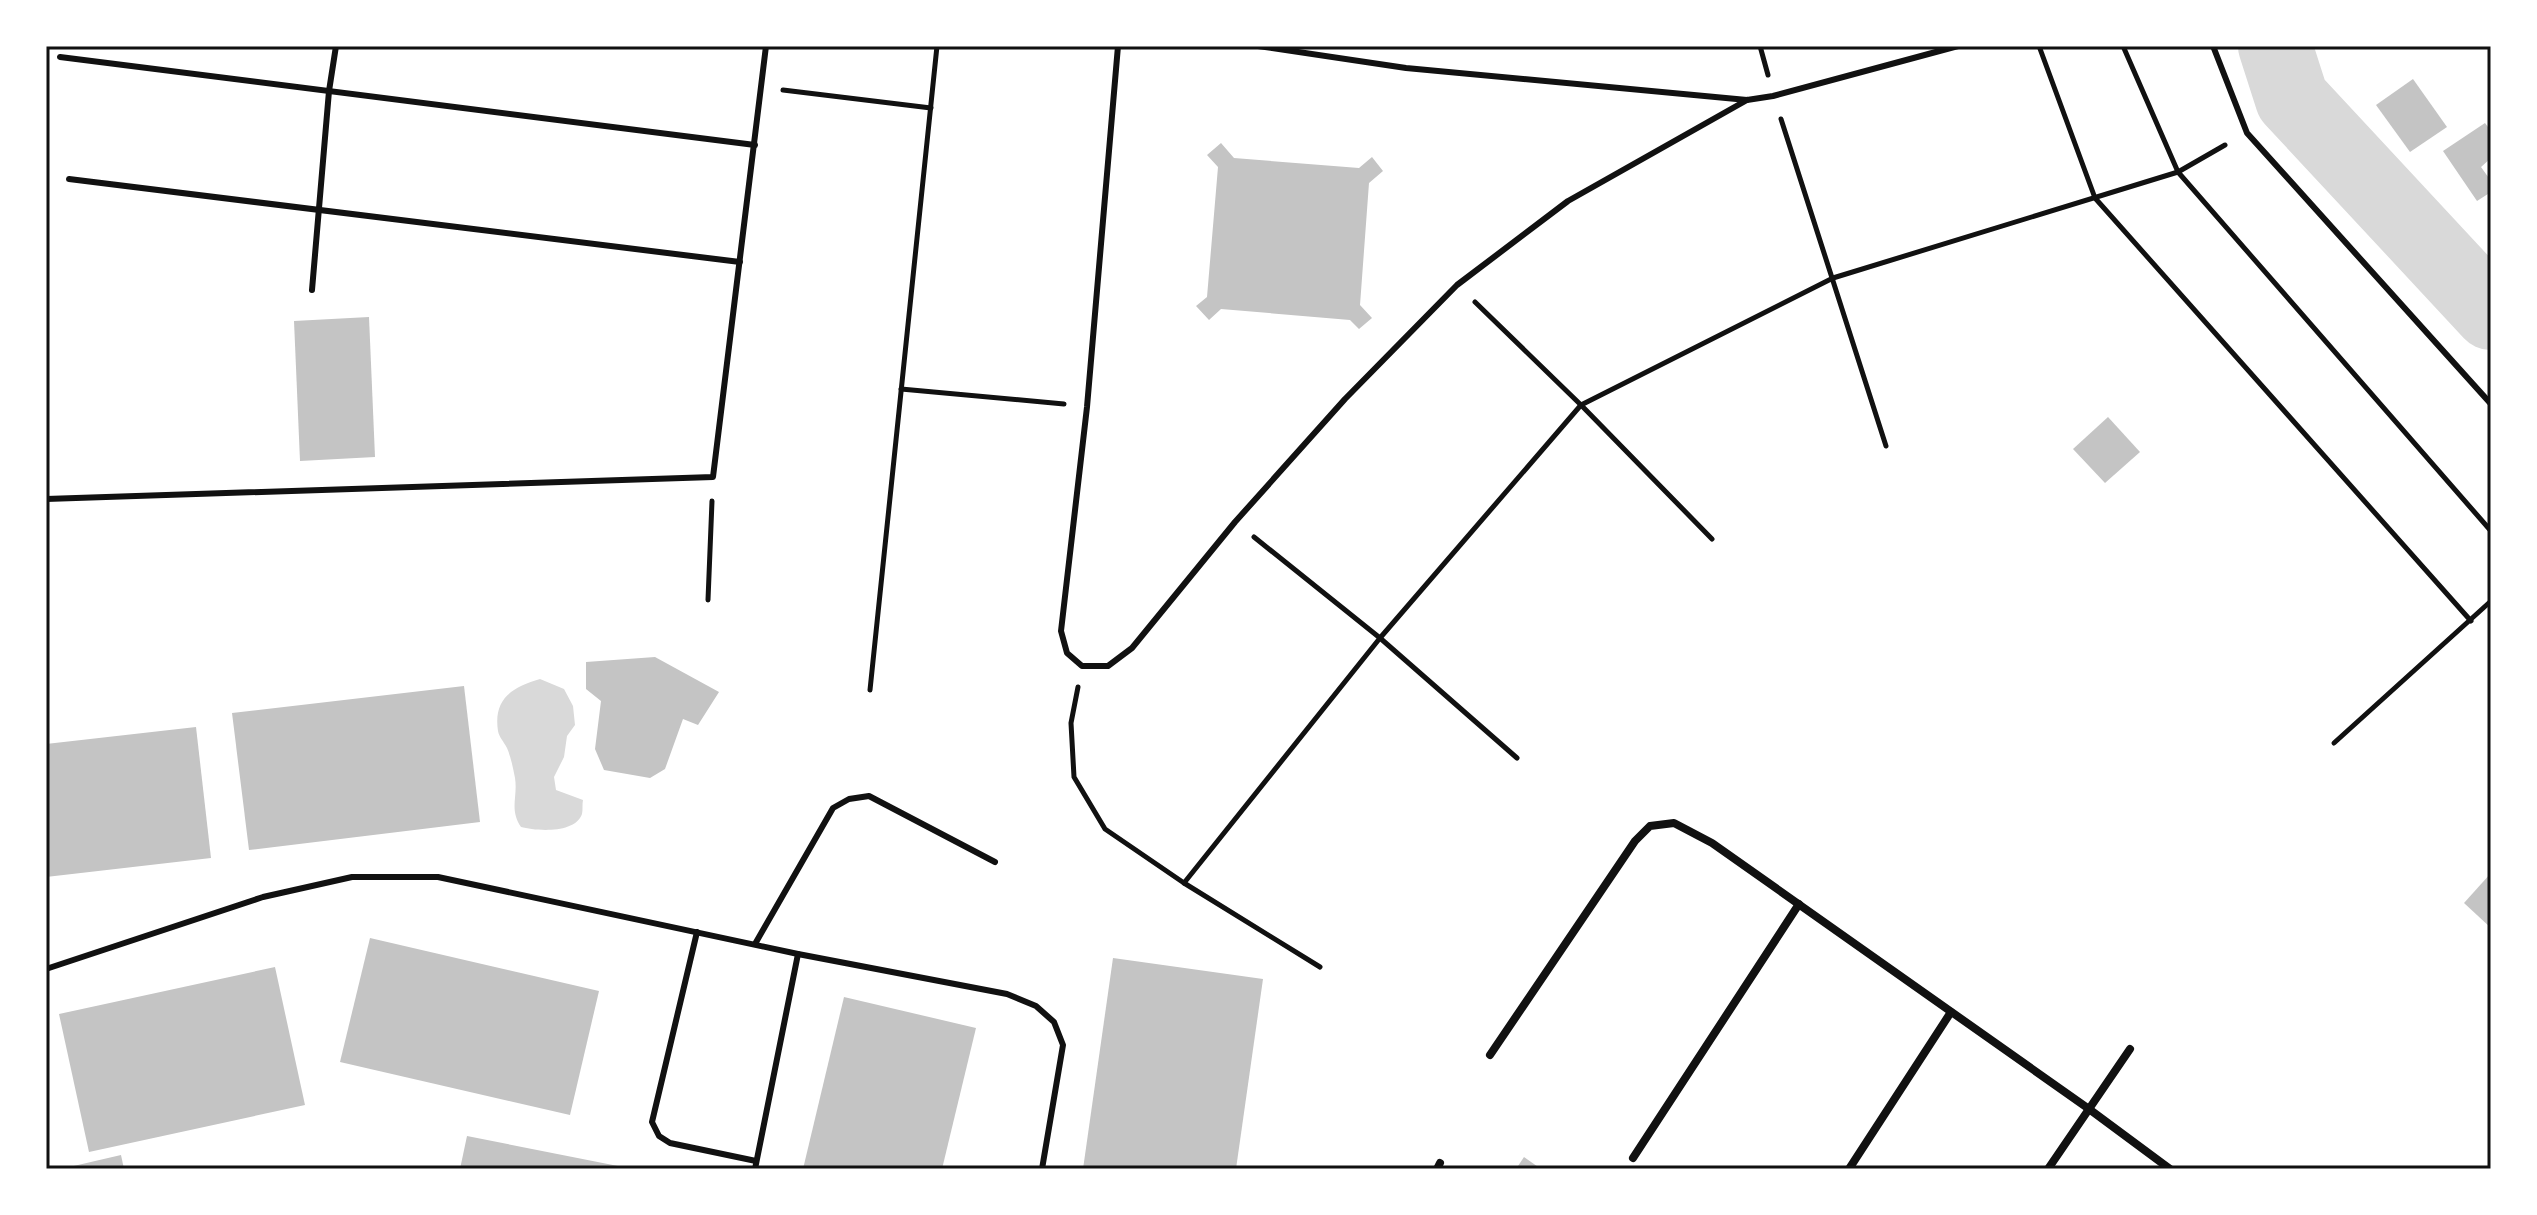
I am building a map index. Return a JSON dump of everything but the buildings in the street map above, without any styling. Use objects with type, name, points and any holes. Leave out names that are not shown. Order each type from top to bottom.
[{"type":"street","points":[[1490,1055],[1635,841],[1650,826],[1674,823],[1692,831],[1799,904],[2170,1169]]},
{"type":"street","points":[[1633,1158],[1799,904]]},
{"type":"street","points":[[1849,1169],[1951,1012]]},
{"type":"street","points":[[2048,1169],[2130,1049]]},
{"type":"lane","points":[[312,290],[329,91],[336,46]]},
{"type":"lane","points":[[46,499],[713,477],[766,46]]},
{"type":"lane","points":[[1118,46],[1087,407],[1061,631],[1067,653],[1082,666],[1108,666],[1132,648],[1235,522],[1345,399],[1457,285],[1568,201],[1747,100]]},
{"type":"lane","points":[[1258,46],[1406,68],[1747,100],[1773,96],[1958,46]]},
{"type":"lane","points":[[2213,46],[2247,133],[2491,404]]},
{"type":"lane","points":[[60,57],[755,145]]},
{"type":"lane","points":[[69,179],[740,262]]},
{"type":"lane","points":[[755,944],[833,808],[849,799],[869,796],[995,862]]},
{"type":"lane","points":[[46,969],[263,897],[352,877],[438,877],[798,954],[1007,994],[1036,1006],[1054,1022],[1063,1045],[1042,1169]]},
{"type":"lane","points":[[697,932],[652,1122],[659,1136],[670,1143],[756,1165],[798,954]]},
{"type":"path","points":[[870,690],[937,46]]},
{"type":"path","points":[[1760,46],[1773,96],[1886,446]]},
{"type":"path","points":[[2039,46],[2095,198],[2471,621]]},
{"type":"path","points":[[2123,46],[2178,172],[2491,531]]},
{"type":"path","points":[[762,87],[931,108]]},
{"type":"path","points":[[1184,883],[1380,638],[1581,405],[1833,278],[2178,172],[2247,133]]},
{"type":"path","points":[[1457,285],[1581,405],[1712,539]]},
{"type":"path","points":[[901,389],[1087,407]]},
{"type":"path","points":[[708,600],[713,477]]},
{"type":"path","points":[[1235,522],[1380,638],[1517,758]]},
{"type":"path","points":[[2334,743],[2491,601]]},
{"type":"path","points":[[1082,666],[1071,723],[1074,777],[1105,829],[1184,883],[1320,967]]},
{"type":"shaded area","points":[[540,679],[564,689],[573,706],[575,725],[567,736],[564,757],[554,777],[556,790],[583,800],[582,814],[578,820],[554,830],[521,827],[517,821],[512,763],[498,731],[497,720],[502,702],[514,690]]},
{"type":"waterway","points":[[2275,46],[2292,99],[2491,313]]}]
